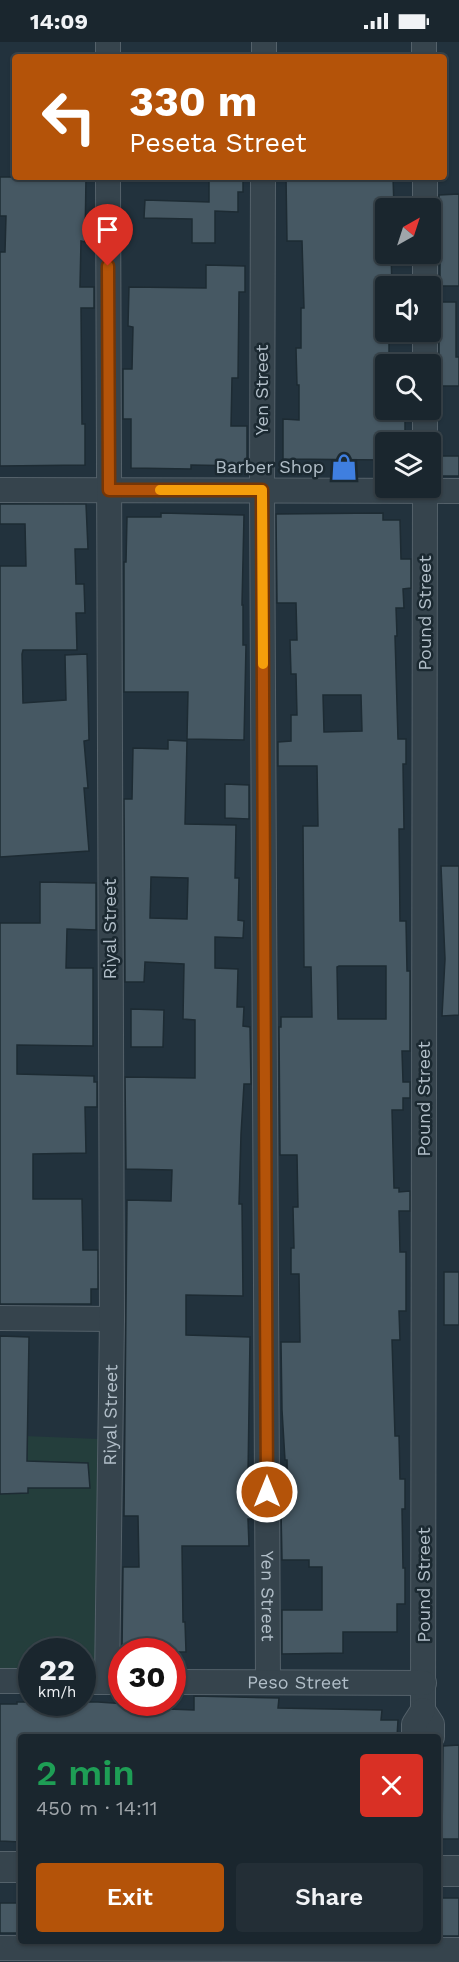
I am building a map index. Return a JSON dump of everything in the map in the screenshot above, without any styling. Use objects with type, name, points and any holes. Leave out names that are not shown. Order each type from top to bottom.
[{"type":"street","name":"Riyal Street","points":[[108,180],[114,1638]]},
{"type":"street","name":"Yen Street","points":[[263,180],[262,490],[268,1682]]},
{"type":"street","points":[[424,180],[424,198]]},
{"type":"street","points":[[0,490],[375,489]]},
{"type":"street","points":[[441,489],[459,490]]},
{"type":"street","name":"Pound Street","points":[[414,1734],[414,1724],[423,1710],[424,1683],[425,498]]},
{"type":"street","points":[[0,1318],[112,1319]]},
{"type":"street","points":[[0,1681],[18,1681]]},
{"type":"street","name":"Peso Street","points":[[186,1682],[424,1683]]},
{"type":"street","name":"Pound Street","points":[[423,1710],[432,1724],[432,1734]]},
{"type":"street","points":[[0,1867],[18,1867]]},
{"type":"street","points":[[441,1871],[459,1871]]},
{"type":"street","points":[[0,1948],[457,1954]]},
{"type":"green space","points":[[0,1435],[99,1439],[97,1669],[96,1638],[18,1638],[18,1669],[0,1669]]},
{"type":"building","points":[[0,177],[12,177],[12,180],[86,180],[85,242],[81,241],[80,287],[94,287],[94,308],[81,308],[82,424],[85,424],[85,465],[0,466],[0,252],[5,252],[6,216],[0,216]]},
{"type":"building","points":[[209,180],[243,180],[243,192],[238,192],[238,212],[215,211],[215,243],[192,243],[192,219],[144,218],[145,200],[209,202]]},
{"type":"building","points":[[286,180],[393,180],[394,198],[375,198],[375,264],[391,264],[392,276],[375,276],[375,342],[389,342],[389,354],[375,354],[375,420],[405,420],[405,432],[375,432],[375,460],[283,459],[283,419],[299,420],[296,348],[301,348],[301,308],[304,308],[302,241],[287,241]]},
{"type":"building","points":[[459,194],[459,286],[441,286],[441,198],[439,195]]},
{"type":"building","points":[[206,265],[245,266],[245,292],[239,292],[238,378],[232,378],[231,426],[247,426],[247,466],[191,465],[191,469],[131,468],[131,419],[123,419],[123,369],[132,369],[133,327],[128,326],[129,287],[206,288]]},
{"type":"building","points":[[441,302],[456,302],[456,357],[459,357],[459,386],[441,386],[441,354],[439,354]]},
{"type":"building","points":[[442,456],[459,456],[459,476],[442,476]]},
{"type":"building","points":[[0,504],[86,504],[88,549],[75,549],[76,584],[84,584],[85,613],[76,613],[77,650],[23,650],[22,654],[23,703],[66,700],[65,655],[87,654],[89,740],[84,741],[88,788],[84,788],[89,851],[0,857],[0,566],[26,566],[25,524],[0,524]]},
{"type":"building","points":[[161,513],[244,515],[242,605],[243,645],[246,645],[244,740],[187,739],[188,692],[124,692],[124,562],[126,562],[127,517],[161,517]]},
{"type":"building","points":[[383,513],[383,520],[400,520],[401,559],[411,559],[411,588],[403,589],[404,608],[396,608],[397,636],[395,636],[398,739],[406,739],[406,764],[403,764],[404,829],[399,829],[400,921],[406,921],[407,971],[410,971],[410,1051],[402,1051],[403,1082],[410,1082],[410,1098],[403,1098],[403,1110],[392,1110],[394,1188],[399,1188],[399,1192],[410,1191],[410,1211],[399,1211],[400,1252],[406,1252],[406,1311],[399,1311],[400,1340],[392,1340],[395,1436],[399,1436],[400,1479],[405,1479],[405,1509],[402,1509],[405,1604],[397,1604],[397,1632],[343,1632],[343,1653],[282,1654],[282,1610],[322,1610],[322,1567],[309,1567],[309,1560],[282,1560],[281,1511],[288,1511],[287,1460],[285,1460],[282,1410],[281,1342],[300,1342],[299,1274],[291,1274],[291,1248],[294,1248],[293,1207],[298,1207],[297,1155],[280,1155],[279,1027],[281,1027],[281,1017],[312,1017],[311,967],[304,967],[303,826],[318,826],[317,766],[278,766],[278,742],[291,741],[291,715],[297,715],[296,674],[291,674],[290,640],[297,640],[296,603],[277,603],[276,514]],"holes":[[[323,695],[361,695],[362,731],[324,732]],[[386,966],[386,1019],[338,1019],[337,967]]]},
{"type":"building","points":[[168,740],[187,741],[185,824],[236,825],[235,878],[239,878],[238,920],[244,921],[243,938],[215,937],[215,968],[238,969],[237,1007],[244,1007],[243,1026],[250,1027],[251,1084],[244,1084],[239,1204],[242,1204],[243,1296],[186,1295],[186,1335],[250,1337],[248,1476],[253,1476],[252,1519],[248,1519],[249,1546],[182,1546],[183,1622],[185,1622],[186,1638],[122,1638],[123,1567],[139,1567],[138,1516],[124,1516],[127,1200],[171,1201],[172,1170],[126,1169],[125,1077],[195,1078],[195,1020],[183,1019],[184,964],[145,962],[144,982],[125,982],[124,799],[132,799],[133,748],[168,749]],"holes":[[[151,877],[188,878],[187,919],[150,918]]]},
{"type":"building","points":[[225,784],[249,785],[249,819],[225,818]]},
{"type":"building","points":[[441,866],[459,866],[459,1015],[442,1016],[445,959]]},
{"type":"building","points":[[40,882],[96,883],[96,930],[67,929],[66,968],[93,968],[93,1046],[17,1045],[17,1074],[94,1076],[94,1082],[97,1082],[97,1107],[85,1107],[86,1153],[33,1154],[33,1199],[82,1199],[83,1250],[98,1250],[98,1289],[91,1289],[91,1304],[0,1304],[0,923],[40,923]]},
{"type":"building","points":[[131,1009],[164,1010],[163,1047],[131,1047]]},
{"type":"building","points":[[444,1272],[459,1272],[459,1325],[444,1325]]},
{"type":"building","points":[[0,1336],[29,1337],[27,1461],[88,1463],[90,1488],[28,1488],[28,1493],[0,1494]]},
{"type":"building","points":[[194,1696],[279,1698],[278,1708],[382,1710],[381,1720],[398,1720],[397,1734],[18,1734],[18,1842],[0,1841],[0,1704],[17,1704],[18,1702],[18,1716],[96,1716],[96,1702],[108,1703],[108,1716],[186,1716],[186,1710],[194,1710]]},
{"type":"building","points":[[459,1745],[459,1839],[442,1839],[443,1746]]},
{"type":"building","points":[[441,1898],[459,1898],[459,1936],[441,1936]]},
{"type":"building","points":[[0,1903],[18,1903],[18,1933],[0,1933]]},
{"type":"slow traffic","points":[[160,490],[262,490],[263,664]]},
{"type":"place","name":"Barber Shop","points":[[344,467]]},
{"type":"route","points":[[108,266],[109,490],[262,490],[267,1492]]}]
